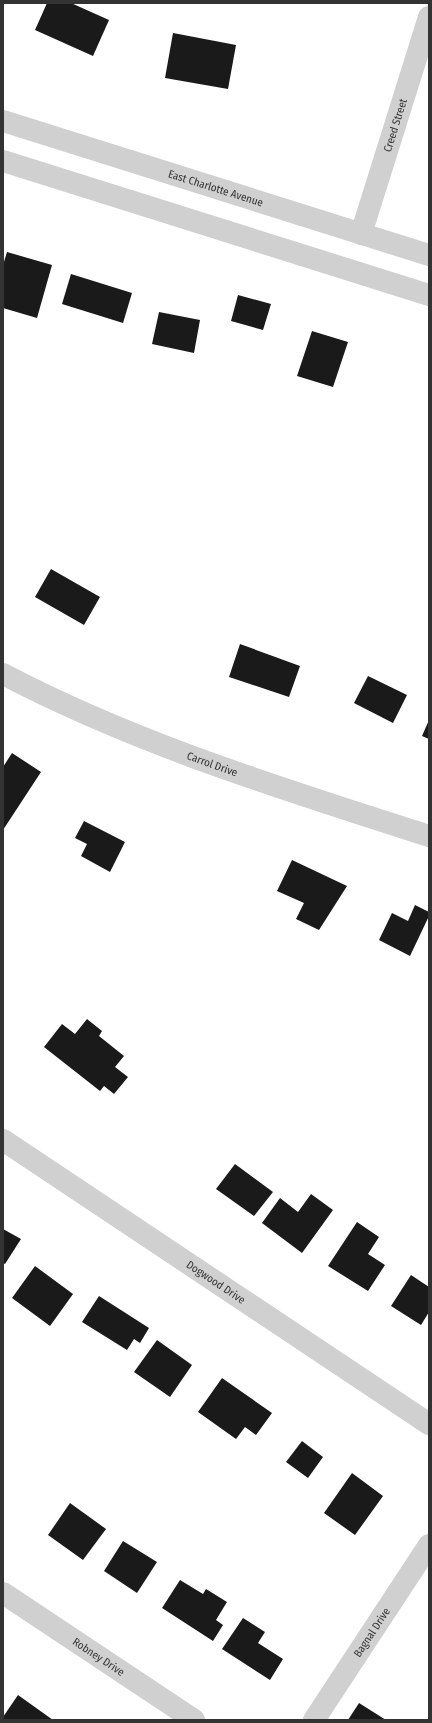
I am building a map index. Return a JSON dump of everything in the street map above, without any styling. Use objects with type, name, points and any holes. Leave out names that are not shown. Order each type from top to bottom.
[{"type":"street","name":"Creed Street","points":[[361,234],[429,17]]},
{"type":"street","name":"East Charlotte Avenue","points":[[3,121],[429,256]]},
{"type":"street","points":[[3,161],[429,295]]},
{"type":"street","name":"Carrol Drive","points":[[3,674],[65,706],[119,730],[225,770],[429,836]]},
{"type":"street","name":"Dogwood Drive","points":[[3,1140],[429,1424]]},
{"type":"street","name":"Bagnal Drive","points":[[314,1720],[429,1545]]},
{"type":"street","name":"Robney Drive","points":[[3,1593],[194,1720]]},
{"type":"building","points":[[47,3],[71,3],[109,20],[93,56],[35,30]]},
{"type":"building","points":[[173,33],[236,45],[228,89],[165,78]]},
{"type":"building","points":[[7,252],[52,265],[37,318],[3,308],[3,265]]},
{"type":"building","points":[[71,274],[132,293],[123,323],[62,304]]},
{"type":"building","points":[[238,295],[271,304],[263,330],[231,321]]},
{"type":"building","points":[[159,312],[200,320],[194,353],[152,344]]},
{"type":"building","points":[[312,331],[348,342],[333,387],[297,376]]},
{"type":"building","points":[[51,569],[100,597],[84,625],[35,597]]},
{"type":"building","points":[[240,644],[300,666],[289,697],[229,677]]},
{"type":"building","points":[[368,676],[407,695],[393,723],[354,703]]},
{"type":"building","points":[[429,720],[429,739],[422,736]]},
{"type":"building","points":[[12,753],[41,772],[3,830],[3,767]]},
{"type":"building","points":[[84,821],[125,842],[110,872],[81,856],[87,844],[75,838]]},
{"type":"building","points":[[292,860],[347,886],[319,930],[296,919],[304,903],[277,891]]},
{"type":"building","points":[[415,905],[429,912],[429,916],[410,956],[379,940],[392,913],[408,921]]},
{"type":"building","points":[[87,1019],[102,1031],[99,1036],[124,1056],[115,1067],[128,1077],[114,1094],[104,1086],[100,1091],[44,1047],[62,1024],[75,1034]]},
{"type":"building","points":[[235,1164],[273,1192],[254,1216],[216,1189]]},
{"type":"building","points":[[311,1194],[333,1210],[302,1253],[262,1223],[280,1198],[298,1212]]},
{"type":"building","points":[[357,1222],[379,1237],[368,1254],[385,1265],[368,1291],[328,1266]]},
{"type":"building","points":[[3,1229],[21,1239],[5,1264],[3,1263]]},
{"type":"building","points":[[35,1266],[73,1294],[50,1326],[12,1298]]},
{"type":"building","points":[[411,1275],[429,1287],[429,1312],[421,1325],[391,1306]]},
{"type":"building","points":[[99,1296],[149,1328],[140,1343],[134,1339],[127,1350],[82,1322]]},
{"type":"building","points":[[157,1340],[192,1365],[170,1397],[134,1372]]},
{"type":"building","points":[[222,1378],[272,1413],[256,1435],[245,1427],[236,1439],[198,1412]]},
{"type":"building","points":[[302,1441],[323,1457],[308,1478],[286,1462]]},
{"type":"building","points":[[352,1473],[383,1496],[355,1535],[324,1513]]},
{"type":"building","points":[[70,1503],[106,1529],[83,1560],[48,1535]]},
{"type":"building","points":[[123,1541],[157,1562],[137,1593],[104,1571]]},
{"type":"building","points":[[180,1580],[203,1594],[206,1589],[227,1602],[216,1620],[223,1625],[213,1641],[162,1608]]},
{"type":"building","points":[[243,1618],[265,1632],[258,1643],[283,1659],[270,1680],[222,1649]]},
{"type":"building","points":[[18,1695],[53,1720],[3,1720],[3,1717]]},
{"type":"building","points":[[359,1703],[386,1720],[348,1720]]}]
